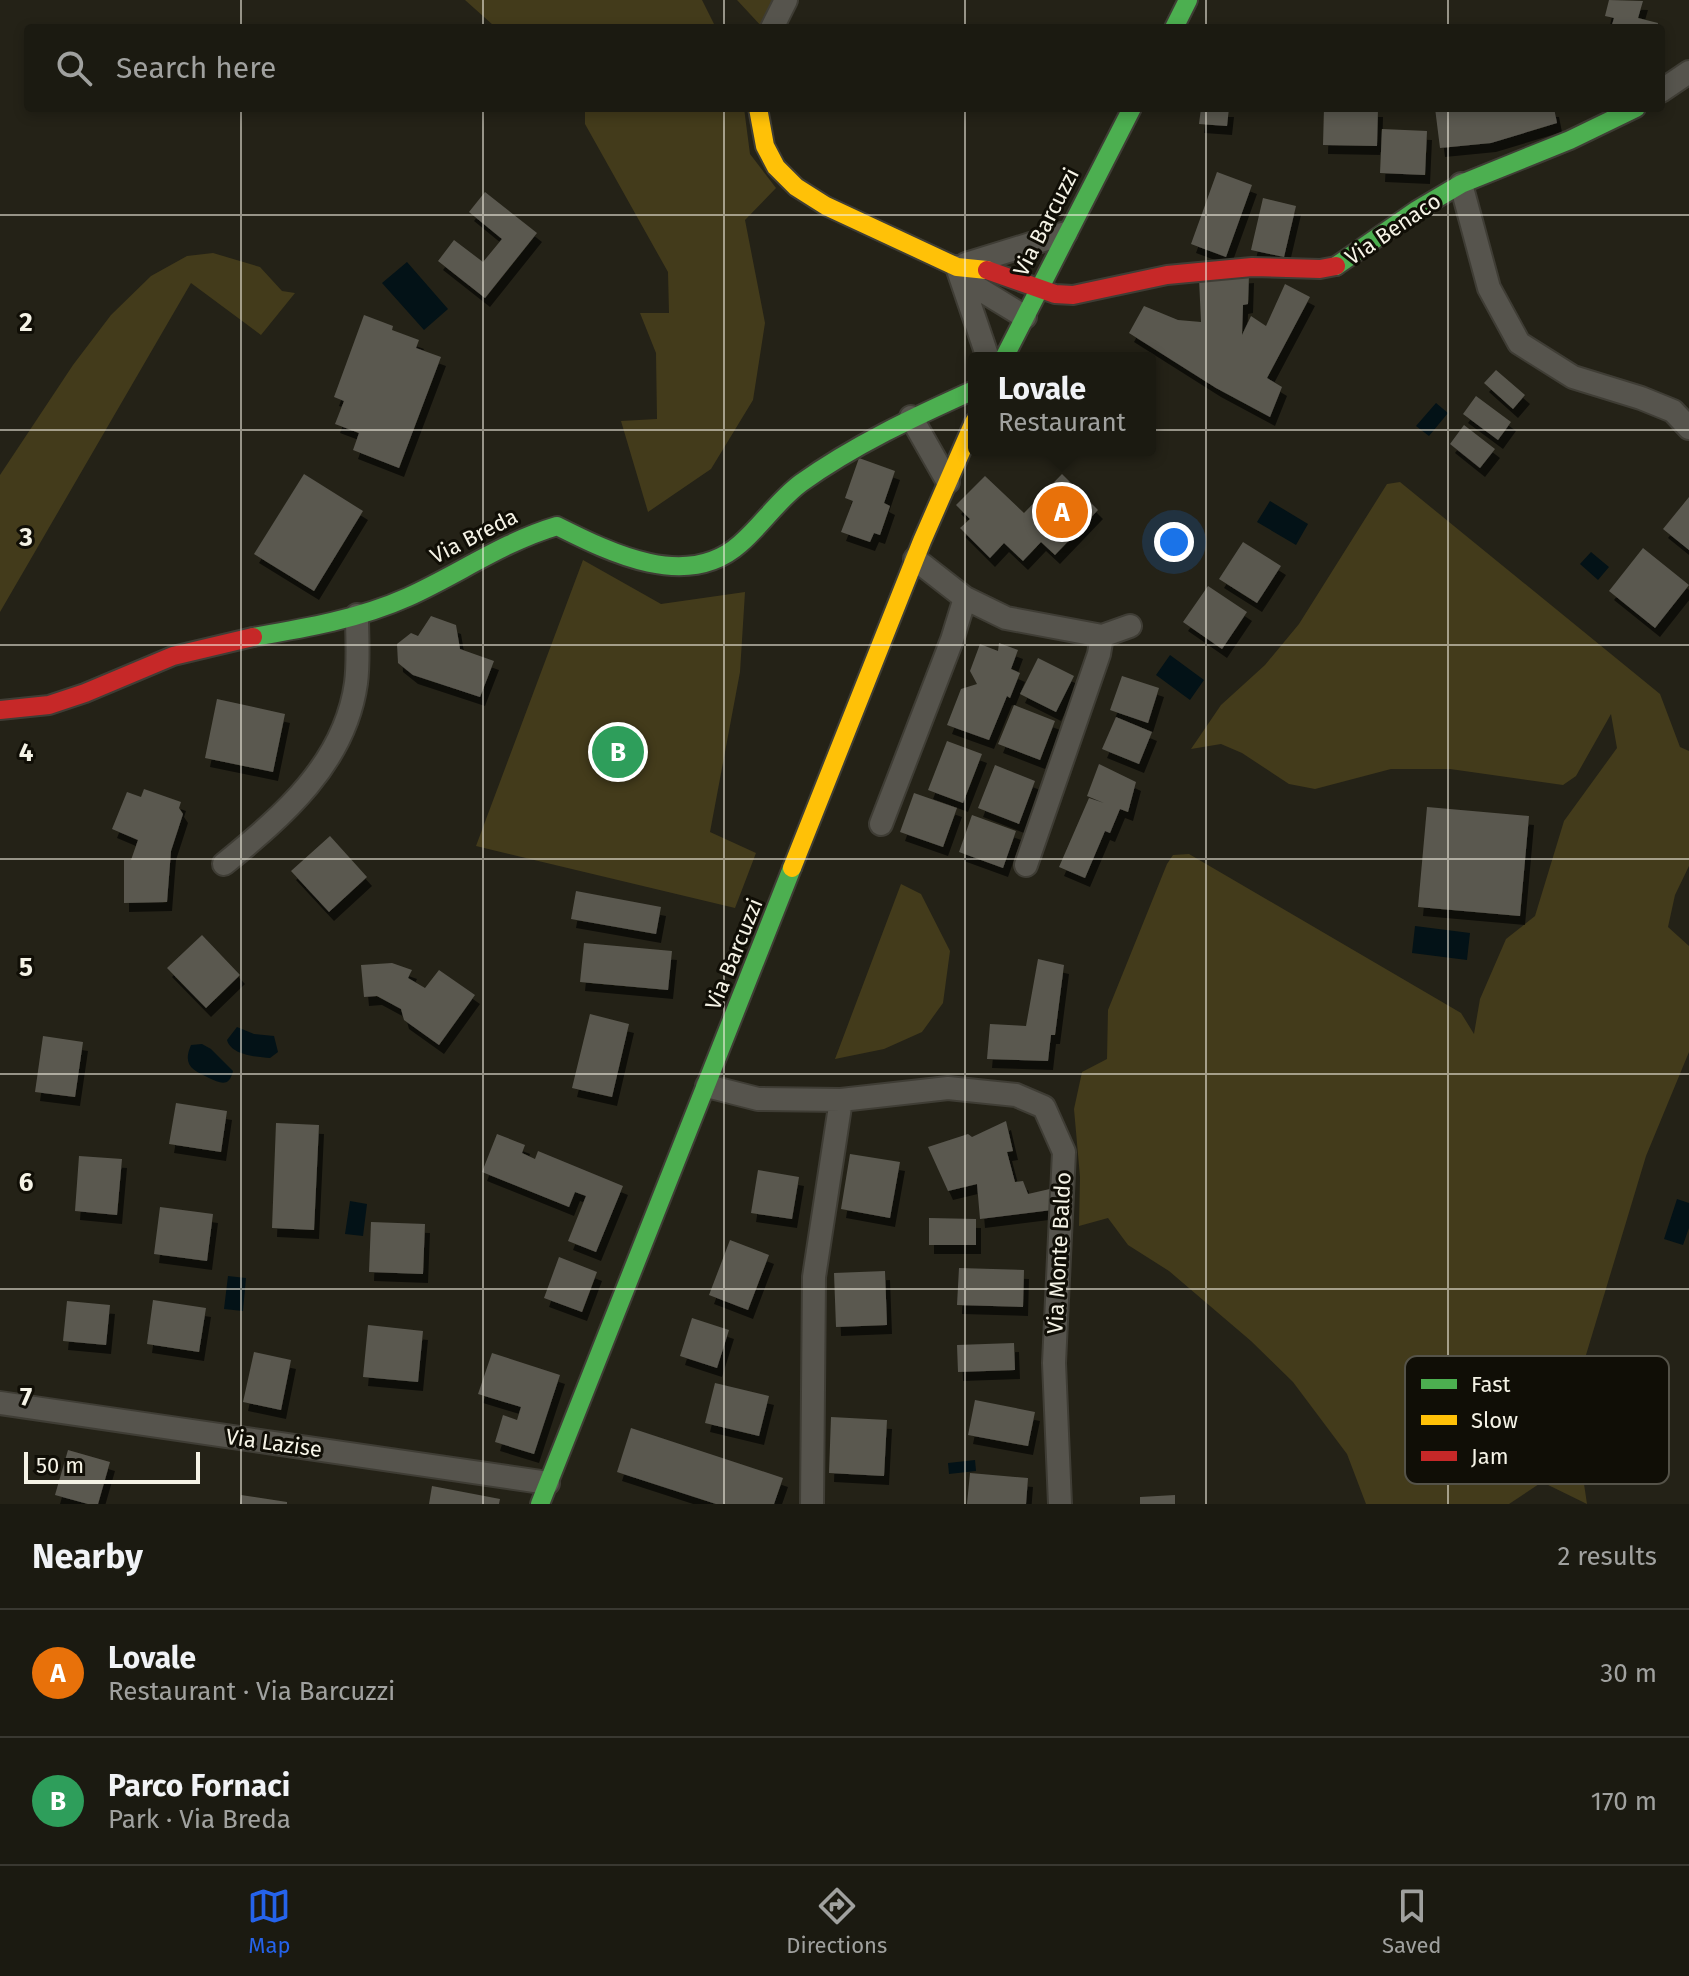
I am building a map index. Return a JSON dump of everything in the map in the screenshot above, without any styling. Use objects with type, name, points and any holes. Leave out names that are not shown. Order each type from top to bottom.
[{"type":"street","points":[[774,24],[786,0]]},
{"type":"street","points":[[1176,24],[1188,0]]},
{"type":"street","points":[[1665,88],[1689,72]]},
{"type":"street","name":"Via Benaco","points":[[759,112],[765,146],[776,167],[796,187],[826,206],[957,267],[983,269],[1055,294],[1073,295],[1167,275],[1252,267],[1320,269],[1338,266],[1417,210],[1461,184],[1570,140],[1628,112]]},
{"type":"street","name":"Via Barcuzzi","points":[[1007,352],[1130,112]]},
{"type":"street","points":[[1461,184],[1489,288],[1519,343],[1573,377],[1673,411],[1689,428]]},
{"type":"street","points":[[957,267],[1066,233]]},
{"type":"street","points":[[957,267],[976,287],[1025,317]]},
{"type":"street","points":[[957,267],[986,352]]},
{"type":"street","name":"Via Breda","points":[[0,710],[48,705],[191,650],[313,628],[387,606],[528,533],[557,526],[597,547],[647,564],[687,566],[723,558],[800,483],[911,417],[968,393]]},
{"type":"street","points":[[911,417],[948,482]]},
{"type":"street","name":"Via Barcuzzi","points":[[544,1494],[915,559],[968,436]]},
{"type":"street","points":[[915,559],[965,598],[1006,618],[1102,636],[1130,626]]},
{"type":"street","points":[[881,824],[952,640],[965,598]]},
{"type":"street","points":[[224,864],[302,793],[339,739],[349,717],[356,682],[357,615]]},
{"type":"street","points":[[1026,865],[1099,654],[1102,636]]},
{"type":"street","name":"Via Monte Baldo","points":[[707,1086],[758,1099],[841,1100],[948,1088],[1016,1095],[1044,1107],[1064,1152],[1054,1363],[1060,1504]]},
{"type":"street","points":[[812,1504],[814,1277],[841,1100]]},
{"type":"street","name":"Via Lazise","points":[[0,1403],[544,1494]]},
{"type":"shaded area","points":[[465,0],[702,0],[714,24],[492,24]]},
{"type":"shaded area","points":[[737,0],[777,0],[765,24],[759,24]]},
{"type":"shaded area","points":[[585,112],[745,112],[750,154],[776,188],[745,220],[765,323],[753,400],[711,469],[648,512],[621,421],[657,419],[656,353],[640,313],[669,313],[668,272],[585,124]]},
{"type":"shaded area","points":[[213,253],[260,267],[282,291],[295,293],[261,335],[191,283],[0,612],[0,475],[73,365],[111,315],[151,276],[187,256]]},
{"type":"shaded area","points":[[407,262],[448,309],[424,330],[382,283]]},
{"type":"shaded area","points":[[1436,403],[1448,413],[1429,436],[1416,426]]},
{"type":"shaded area","points":[[1400,482],[1660,694],[1680,747],[1689,751],[1689,866],[1675,895],[1668,927],[1689,946],[1689,1052],[1646,1156],[1586,1356],[1405,1356],[1405,1484],[1539,1484],[1509,1504],[1366,1504],[1347,1454],[1293,1382],[1251,1341],[1169,1271],[1128,1245],[1108,1218],[1079,1226],[1080,1177],[1074,1109],[1082,1072],[1107,1059],[1108,1010],[1173,855],[1189,854],[1461,1013],[1474,1034],[1480,999],[1506,939],[1535,916],[1564,821],[1617,748],[1611,714],[1576,776],[1563,785],[1450,769],[1391,769],[1315,789],[1289,784],[1242,753],[1221,744],[1191,749],[1221,705],[1265,665],[1299,624],[1387,484]]},
{"type":"shaded area","points":[[1270,501],[1308,524],[1296,545],[1257,522]]},
{"type":"shaded area","points":[[1591,552],[1609,567],[1598,580],[1580,564]]},
{"type":"shaded area","points":[[583,560],[661,604],[745,592],[740,672],[710,832],[756,853],[735,908],[476,846]]},
{"type":"shaded area","points":[[1170,655],[1204,680],[1190,700],[1156,675]]},
{"type":"shaded area","points":[[901,884],[921,894],[950,951],[943,1003],[922,1032],[884,1049],[835,1059]]},
{"type":"shaded area","points":[[1415,926],[1470,933],[1467,960],[1412,953]]},
{"type":"shaded area","points":[[237,1027],[254,1034],[274,1036],[278,1052],[270,1058],[233,1049],[227,1040]]},
{"type":"shaded area","points":[[202,1044],[233,1071],[227,1082],[213,1080],[189,1063],[191,1045]]},
{"type":"shaded area","points":[[1677,1199],[1689,1203],[1689,1228],[1683,1245],[1664,1239]]},
{"type":"shaded area","points":[[350,1201],[367,1204],[363,1236],[345,1234]]},
{"type":"shaded area","points":[[228,1276],[246,1278],[243,1311],[224,1309]]},
{"type":"shaded area","points":[[975,1460],[976,1471],[949,1474],[948,1463]]},
{"type":"shaded area","points":[[1546,1484],[1584,1484],[1587,1504]]},
{"type":"building","points":[[1609,0],[1643,1],[1638,18],[1658,23],[1612,24],[1614,18],[1605,16]]},
{"type":"building","points":[[1200,112],[1229,112],[1227,126],[1199,124]]},
{"type":"building","points":[[1324,112],[1378,112],[1377,146],[1323,145]]},
{"type":"building","points":[[1436,112],[1555,112],[1557,123],[1491,143],[1440,148]]},
{"type":"building","points":[[1382,129],[1427,131],[1425,175],[1380,173]]},
{"type":"building","points":[[1217,172],[1252,185],[1226,257],[1191,244]]},
{"type":"building","points":[[485,192],[537,233],[485,298],[438,261],[454,240],[483,262],[502,239],[469,212]]},
{"type":"building","points":[[1263,198],[1296,206],[1284,257],[1251,250]]},
{"type":"building","points":[[1249,274],[1248,304],[1243,305],[1242,335],[1251,316],[1266,326],[1285,284],[1310,297],[1267,378],[1282,387],[1270,417],[1216,388],[1129,333],[1144,306],[1178,320],[1201,322],[1199,278]]},
{"type":"building","points":[[364,315],[419,340],[416,348],[441,357],[399,468],[353,450],[359,433],[335,424],[344,401],[334,397]]},
{"type":"building","points":[[1496,370],[1525,395],[1513,409],[1484,383]]},
{"type":"building","points":[[1476,396],[1511,422],[1498,440],[1463,414]]},
{"type":"building","points":[[1464,425],[1495,449],[1480,468],[1450,444]]},
{"type":"building","points":[[859,458],[895,471],[884,503],[890,506],[880,535],[874,533],[870,542],[841,532],[853,501],[845,498]]},
{"type":"building","points":[[304,474],[363,511],[314,591],[254,554]]},
{"type":"building","points":[[1062,474],[1098,510],[1055,555],[1041,542],[1023,561],[1004,543],[990,558],[960,528],[970,519],[956,505],[985,476],[1024,513]]},
{"type":"building","points":[[1689,497],[1689,550],[1663,529]]},
{"type":"building","points":[[1243,542],[1281,566],[1257,603],[1219,579]]},
{"type":"building","points":[[1643,548],[1689,585],[1655,628],[1609,591]]},
{"type":"building","points":[[1208,586],[1247,612],[1222,649],[1183,622]]},
{"type":"building","points":[[431,616],[456,625],[460,649],[494,661],[480,697],[413,675],[398,663],[397,644],[411,633],[418,636]]},
{"type":"building","points":[[999,643],[1018,650],[1011,669],[1020,673],[989,740],[947,725],[961,689],[977,684],[970,671],[980,644],[998,651]]},
{"type":"building","points":[[1038,658],[1074,676],[1056,712],[1020,694]]},
{"type":"building","points":[[1122,676],[1159,688],[1148,723],[1110,710]]},
{"type":"building","points":[[217,699],[285,714],[273,772],[205,758]]},
{"type":"building","points":[[1014,705],[1055,721],[1040,760],[998,744]]},
{"type":"building","points":[[1116,717],[1152,732],[1139,764],[1102,749]]},
{"type":"building","points":[[947,741],[982,754],[963,803],[928,790]]},
{"type":"building","points":[[1099,764],[1136,782],[1128,812],[1120,809],[1110,833],[1105,831],[1085,878],[1059,867],[1089,798],[1104,803],[1087,796]]},
{"type":"building","points":[[995,765],[1035,781],[1019,824],[978,808]]},
{"type":"building","points":[[144,789],[181,802],[179,808],[183,814],[171,851],[167,902],[124,903],[124,860],[131,860],[138,840],[112,829],[127,792],[141,797]]},
{"type":"building","points":[[914,793],[957,808],[943,847],[900,832]]},
{"type":"building","points":[[1427,807],[1529,816],[1520,916],[1418,907]]},
{"type":"building","points":[[972,815],[1016,831],[1003,868],[959,852]]},
{"type":"building","points":[[330,836],[367,877],[329,912],[291,871]]},
{"type":"building","points":[[576,891],[661,907],[656,934],[571,919]]},
{"type":"building","points":[[202,935],[240,975],[206,1008],[167,968]]},
{"type":"building","points":[[584,943],[672,951],[668,990],[580,982]]},
{"type":"building","points":[[1038,959],[1064,965],[1055,1035],[1051,1035],[1048,1061],[987,1059],[990,1024],[1026,1026]]},
{"type":"building","points":[[392,963],[412,970],[408,978],[425,988],[439,970],[475,995],[439,1045],[404,1020],[401,1009],[377,996],[364,997],[361,965]]},
{"type":"building","points":[[590,1014],[629,1024],[612,1097],[572,1088]]},
{"type":"building","points":[[43,1036],[83,1042],[75,1097],[35,1092]]},
{"type":"building","points":[[176,1103],[227,1111],[221,1152],[169,1144]]},
{"type":"building","points":[[1006,1121],[1013,1151],[1007,1152],[1015,1182],[1023,1181],[1028,1194],[1054,1188],[1052,1210],[980,1219],[977,1184],[948,1191],[928,1147],[968,1134],[972,1137]]},
{"type":"building","points":[[276,1123],[319,1125],[314,1230],[272,1228]]},
{"type":"building","points":[[497,1134],[525,1145],[522,1153],[535,1159],[538,1151],[623,1186],[596,1252],[568,1241],[586,1196],[575,1192],[569,1207],[482,1172]]},
{"type":"building","points":[[850,1154],[900,1162],[890,1218],[841,1209]]},
{"type":"building","points":[[79,1156],[122,1159],[117,1215],[75,1211]]},
{"type":"building","points":[[758,1170],[799,1177],[792,1219],[751,1213]]},
{"type":"building","points":[[160,1207],[213,1214],[207,1261],[154,1254]]},
{"type":"building","points":[[929,1218],[976,1219],[976,1245],[929,1245]]},
{"type":"building","points":[[371,1222],[425,1224],[423,1274],[369,1272]]},
{"type":"building","points":[[730,1240],[769,1255],[748,1310],[709,1295]]},
{"type":"building","points":[[559,1257],[597,1272],[582,1312],[544,1298]]},
{"type":"building","points":[[959,1268],[1024,1270],[1023,1307],[957,1305]]},
{"type":"building","points":[[885,1271],[887,1325],[836,1327],[834,1273]]},
{"type":"building","points":[[153,1300],[206,1308],[199,1352],[147,1344]]},
{"type":"building","points":[[67,1301],[110,1305],[106,1345],[63,1341]]},
{"type":"building","points":[[692,1318],[729,1330],[717,1368],[680,1356]]},
{"type":"building","points":[[368,1325],[423,1331],[418,1382],[363,1377]]},
{"type":"building","points":[[1014,1343],[1015,1370],[958,1372],[957,1345]]},
{"type":"building","points":[[254,1352],[291,1360],[281,1410],[243,1402]]},
{"type":"building","points":[[492,1353],[560,1375],[534,1454],[495,1442],[503,1415],[517,1420],[521,1407],[478,1394]]},
{"type":"building","points":[[715,1383],[769,1396],[759,1436],[705,1423]]},
{"type":"building","points":[[975,1400],[1035,1412],[1028,1446],[968,1435]]},
{"type":"building","points":[[831,1417],[887,1420],[884,1476],[829,1473]]},
{"type":"building","points":[[631,1428],[783,1478],[774,1504],[716,1504],[617,1472]]},
{"type":"building","points":[[68,1450],[110,1462],[98,1504],[55,1495]]},
{"type":"building","points":[[970,1473],[1028,1478],[1026,1504],[967,1504]]},
{"type":"building","points":[[432,1486],[500,1499],[499,1504],[429,1504]]},
{"type":"building","points":[[241,1495],[287,1502],[287,1504],[240,1504]]},
{"type":"building","points":[[1175,1495],[1175,1504],[1140,1504],[1140,1497]]},
{"type":"traffic: fast","points":[[1176,24],[1188,0]]},
{"type":"traffic: fast","points":[[1007,352],[1130,112]]},
{"type":"traffic: fast","points":[[1336,266],[1461,184],[1570,140],[1628,112]]},
{"type":"traffic: fast","points":[[253,637],[332,622],[389,605],[518,541],[557,526],[601,547],[649,563],[697,565],[719,558],[740,544],[793,490],[821,469],[885,432],[968,393]]},
{"type":"traffic: fast","points":[[540,1504],[792,868]]},
{"type":"traffic: slow","points":[[759,112],[765,146],[776,167],[796,187],[826,206],[957,267],[987,270]]},
{"type":"traffic: slow","points":[[792,868],[922,541],[968,436]]},
{"type":"traffic: jam","points":[[987,270],[1055,294],[1073,295],[1167,275],[1252,267],[1320,269],[1336,266]]},
{"type":"traffic: jam","points":[[0,710],[49,705],[173,656],[253,637]]},
{"type":"place","name":"Lovale","points":[[1062,512]]},
{"type":"place","name":"Parco Fornaci","points":[[618,752]]}]
